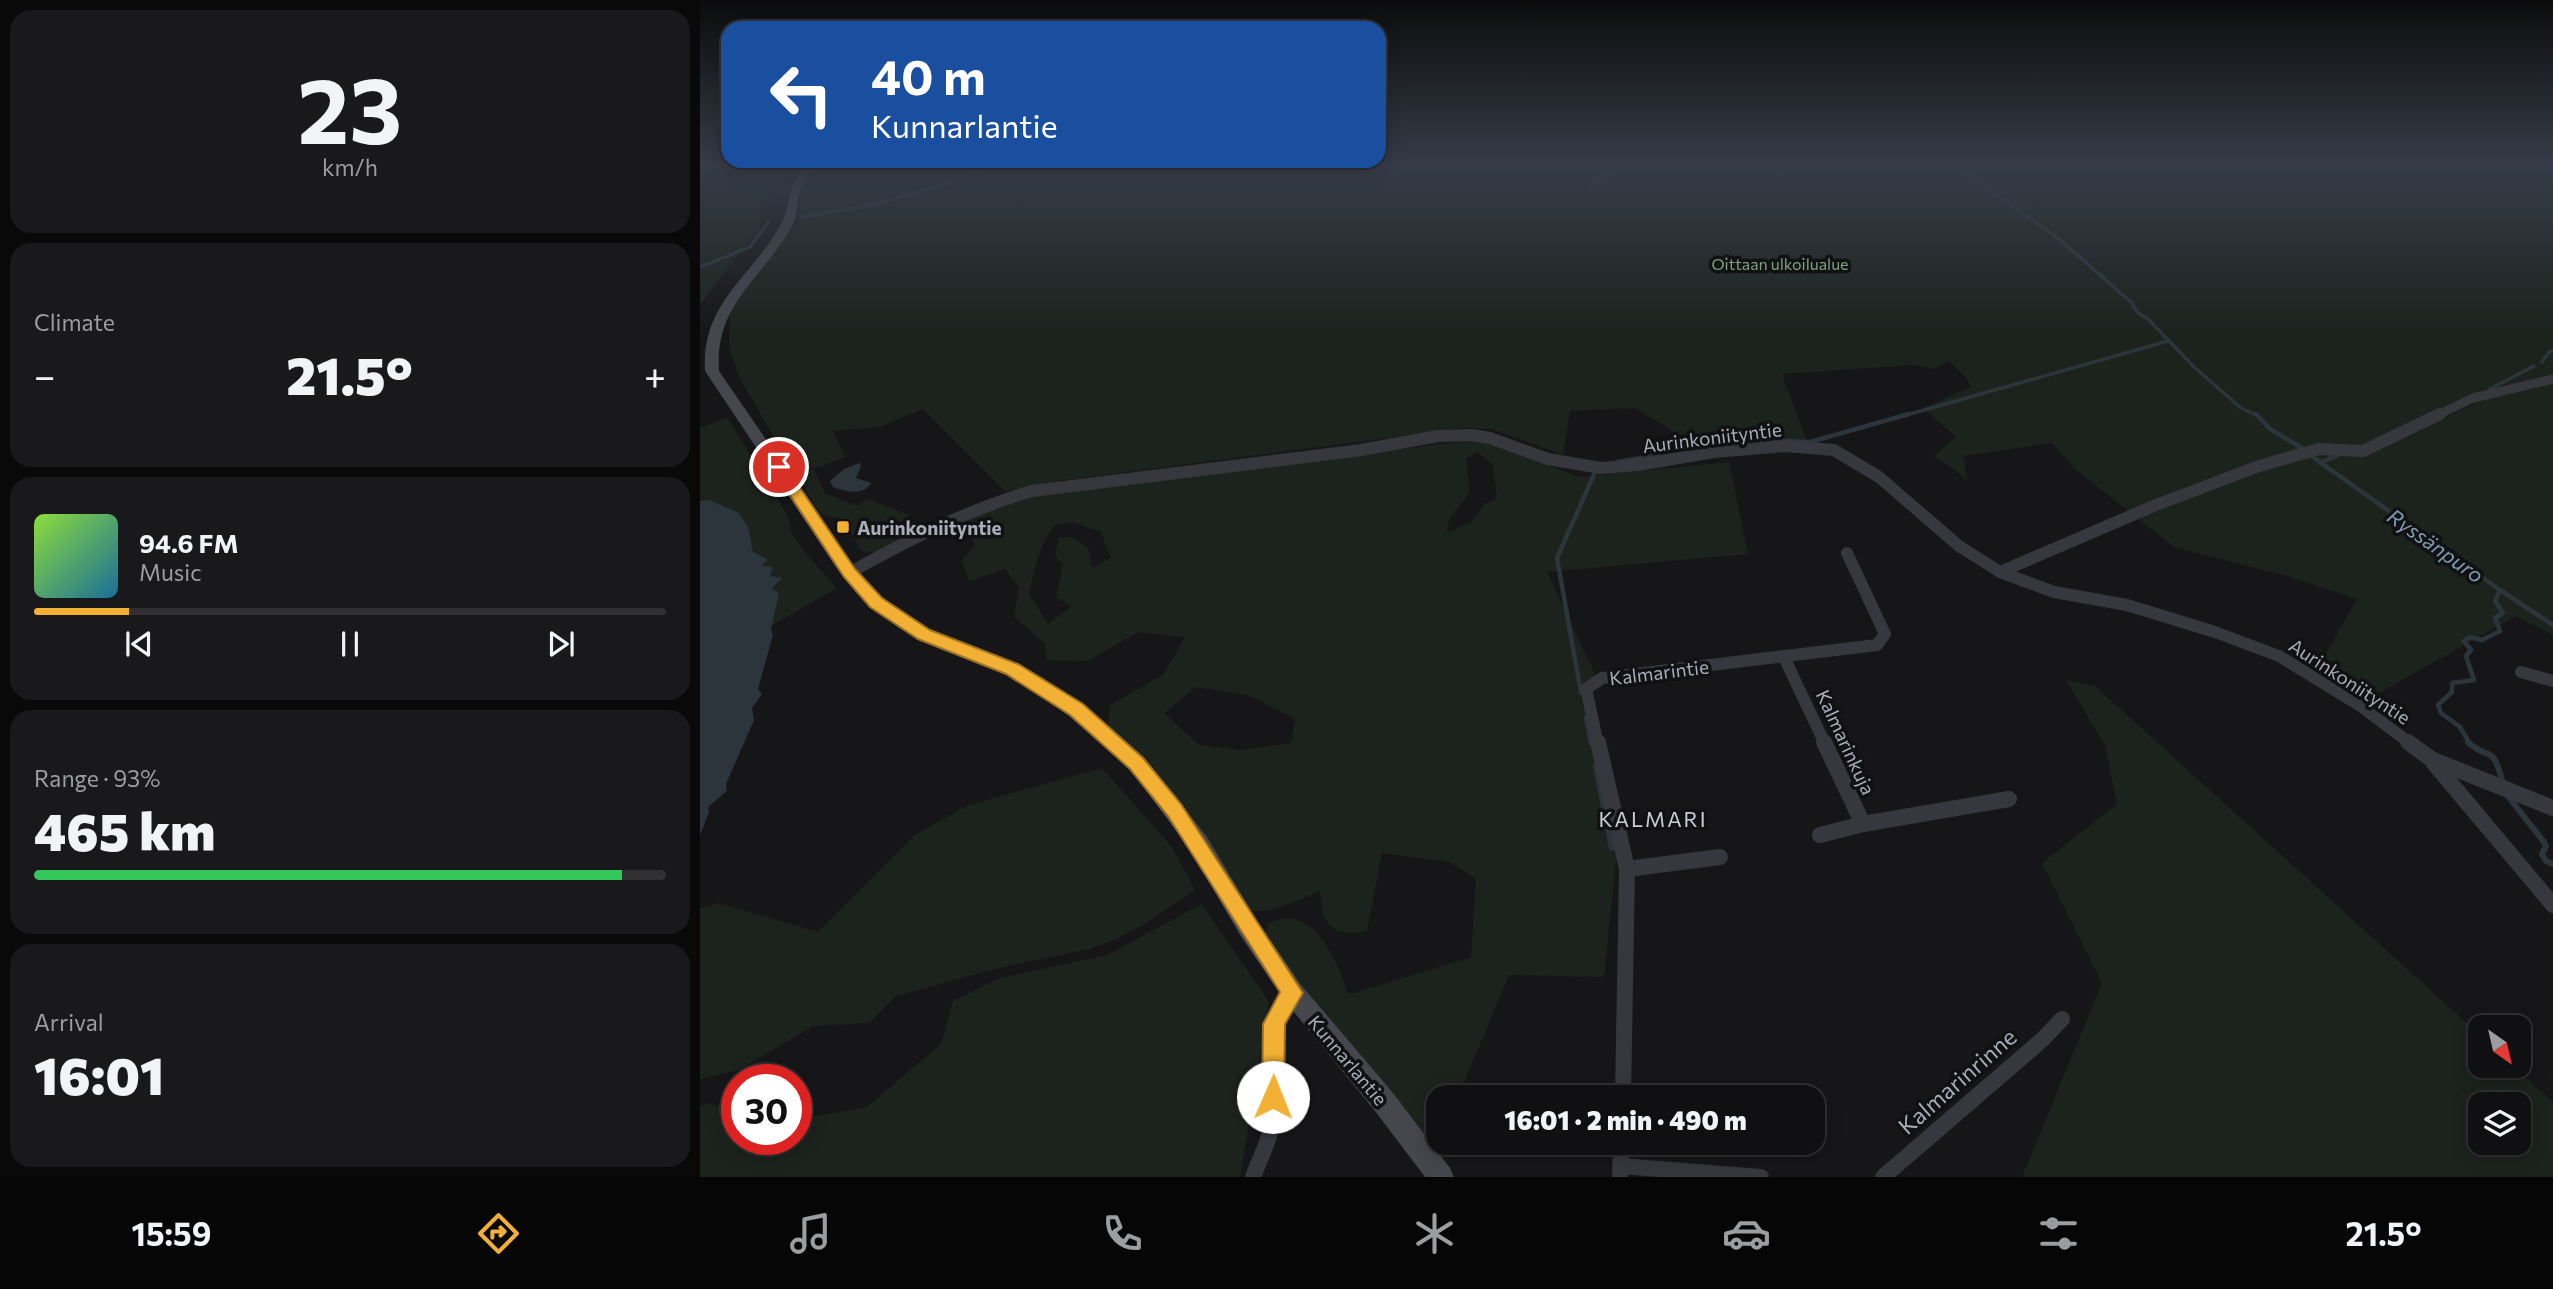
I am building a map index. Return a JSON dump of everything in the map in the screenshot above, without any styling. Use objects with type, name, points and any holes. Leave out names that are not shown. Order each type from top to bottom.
[{"type":"main road","name":"Kunnarlantie","points":[[788,222],[718,306],[707,326],[703,346],[712,371],[849,573],[876,603],[908,626],[1012,669],[1076,710],[1137,763],[1175,810],[1293,993],[1384,1102],[1441,1177]]},
{"type":"street","points":[[2000,572],[2156,505],[2259,466],[2319,449],[2363,451],[2473,398],[2553,379]]},
{"type":"street","name":"Aurinkoniityntie","points":[[849,573],[950,521],[1032,491],[1361,450],[1437,436],[1490,438],[1548,459],[1601,468],[1785,446],[1834,450],[1879,477],[1959,546],[2000,572],[2054,592],[2127,605],[2279,656],[2362,708],[2431,759],[2553,808]]},
{"type":"street","name":"Kalmarintie","points":[[1623,1085],[1627,869],[1586,689],[1602,678],[1877,645],[1885,634],[1847,553]]},
{"type":"street","name":"Kalmarinkuja","points":[[1784,657],[1863,824],[2009,799]]},
{"type":"street","points":[[2521,672],[2553,681]]},
{"type":"street","points":[[2431,759],[2553,905]]},
{"type":"street","points":[[1819,835],[1863,824]]},
{"type":"street","points":[[1627,869],[1720,857]]},
{"type":"street","points":[[1253,1177],[1273,1121],[1274,1024],[1283,1005],[1293,993]]},
{"type":"street","name":"Kalmarinrinne","points":[[1883,1177],[2042,1040],[2062,1019]]},
{"type":"street","points":[[1620,1172],[1761,1177]]},
{"type":"green space","points":[[700,222],[760,222],[759,229],[700,304]]},
{"type":"green space","name":"Oittaan ulkoilualue","points":[[797,222],[2553,222],[2553,635],[2516,616],[2363,702],[2316,671],[2357,599],[2287,576],[2174,547],[2075,469],[2052,443],[1963,456],[1967,479],[1934,456],[1956,437],[1923,408],[1971,387],[1967,379],[1949,361],[1934,369],[1914,365],[1782,374],[1807,441],[1690,452],[1673,431],[1635,408],[1570,411],[1563,455],[1492,429],[1465,428],[1059,481],[1006,492],[923,409],[879,427],[833,431],[845,457],[814,469],[825,493],[857,506],[867,499],[907,514],[922,533],[874,552],[861,551],[844,520],[820,514],[740,379],[729,348],[730,307],[739,291],[771,257]],"holes":[[[2466,399],[2474,404],[2367,453],[2363,448]]]},
{"type":"green space","points":[[727,417],[778,499],[789,520],[791,532],[837,588],[771,626],[779,593],[772,588],[782,580],[770,576],[771,567],[761,566],[766,562],[753,552],[746,526],[740,518],[713,503],[700,501],[700,428]]},
{"type":"green space","points":[[1480,441],[1580,477],[1729,462],[1748,554],[1547,572],[1595,674],[1580,693],[1617,849],[1604,977],[1509,975],[1463,1085],[1426,1085],[1426,1143],[1287,972],[1264,938],[1268,924],[1283,919],[1297,920],[1310,927],[1329,950],[1347,992],[1351,994],[1471,957],[1476,879],[1449,862],[1382,853],[1367,931],[1345,932],[1331,926],[1323,912],[1320,891],[1275,909],[1247,910],[1208,841],[1166,784],[1108,727],[1110,705],[1163,675],[1185,637],[1138,632],[1088,661],[1047,660],[1045,643],[1014,617],[1019,587],[1005,569],[969,581],[962,560],[975,546],[969,530],[960,522],[1027,497],[1456,442]],"holes":[[[1477,452],[1493,465],[1497,499],[1484,504],[1474,520],[1447,533],[1449,519],[1470,493],[1466,459]],[[1072,522],[1101,532],[1111,558],[1092,568],[1088,548],[1072,537],[1059,538],[1055,556],[1063,564],[1056,597],[1071,607],[1048,624],[1029,594],[1035,567],[1054,526]],[[1196,687],[1248,695],[1295,719],[1291,743],[1239,750],[1199,745],[1164,713]]]},
{"type":"green space","points":[[2066,680],[2095,686],[2468,1024],[2468,1078],[2526,1078],[2553,1102],[2553,1177],[2022,1177],[2102,983],[2042,863],[2117,804],[2105,745]]},
{"type":"green space","points":[[1102,768],[1172,847],[1195,890],[1145,924],[1114,940],[1089,949],[1007,966],[896,996],[869,1023],[813,1026],[749,1064],[721,1064],[721,1074],[700,1079],[700,908],[719,903],[818,932],[916,834],[969,805]]},
{"type":"green space","points":[[1202,904],[1269,1002],[1240,1177],[700,1177],[700,1106],[710,1103],[721,1109],[721,1155],[812,1155],[812,1117],[867,1107],[941,1044],[953,1001],[1000,978],[1107,955]]},
{"type":"shaded area","points":[[859,463],[861,466],[856,478],[871,483],[868,487],[854,492],[833,487],[830,481],[844,469]]},
{"type":"shaded area","points":[[709,500],[739,513],[748,527],[753,552],[768,560],[761,566],[773,567],[770,576],[783,578],[772,588],[779,593],[771,629],[773,635],[758,689],[762,694],[752,708],[754,720],[726,784],[727,791],[708,807],[709,812],[700,835],[700,501]]},
{"type":"waterway","points":[[700,267],[750,247],[768,222]]},
{"type":"waterway","name":"Ryssänpuro","points":[[2035,222],[2059,239],[2132,303],[2137,312],[2148,319],[2194,367],[2241,408],[2258,416]]},
{"type":"waterway","points":[[1903,416],[2168,341]]},
{"type":"waterway","points":[[2542,362],[2549,352],[2553,351]]},
{"type":"waterway","points":[[2490,389],[2534,366]]},
{"type":"waterway","points":[[1710,447],[1760,440],[1810,442],[1909,414]]},
{"type":"waterway","name":"Ryssänpuro","points":[[2258,416],[2270,429],[2302,448]]},
{"type":"waterway","points":[[2321,463],[2340,454]]},
{"type":"waterway","points":[[1617,462],[1660,455]]},
{"type":"waterway","name":"Ryssänpuro","points":[[2310,455],[2321,463]]},
{"type":"waterway","name":"Ryssänpuro","points":[[2321,463],[2500,590]]},
{"type":"waterway","points":[[1581,693],[1557,558],[1595,472]]},
{"type":"waterway","name":"Ryssänpuro","points":[[2470,743],[2460,727],[2441,713],[2438,705],[2452,692],[2452,683],[2474,680],[2466,656],[2471,650],[2464,641],[2469,637],[2482,640],[2500,631],[2495,618],[2503,613],[2495,601],[2500,590]]},
{"type":"waterway","points":[[2500,590],[2553,625]]},
{"type":"waterway","points":[[1586,718],[1591,744]]},
{"type":"waterway","name":"Ryssänpuro","points":[[2470,743],[2492,757],[2502,780]]},
{"type":"waterway","points":[[1596,766],[1612,848]]},
{"type":"waterway","name":"Ryssänpuro","points":[[2507,795],[2544,842],[2546,846],[2542,854],[2546,861],[2553,864]]},
{"type":"place","name":"Aurinkoniityntie","points":[[843,527]]},
{"type":"district","name":"KALMARI","points":[[1653,818]]},
{"type":"route","points":[[779,467],[849,573],[876,603],[924,635],[1012,669],[1076,710],[1137,763],[1175,810],[1293,993],[1283,1005],[1274,1024],[1273,1097]]}]
